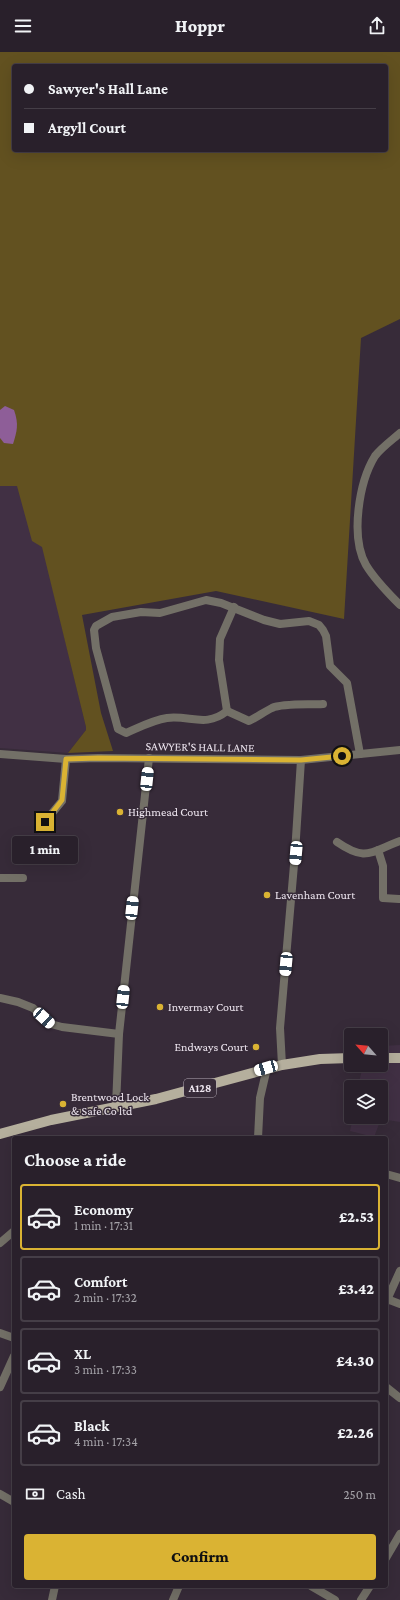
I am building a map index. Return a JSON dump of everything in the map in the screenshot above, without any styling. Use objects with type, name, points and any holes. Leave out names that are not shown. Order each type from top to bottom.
[{"type":"main road","name":"A128","points":[[0,1134],[12,1135],[51,1120],[185,1091],[282,1064],[320,1059],[344,1058]]},
{"type":"main road","points":[[388,1058],[400,1058]]},
{"type":"street","points":[[400,433],[376,455],[365,477],[358,512],[359,540],[366,564],[374,576],[400,605]]},
{"type":"street","points":[[227,711],[218,718],[206,720],[168,718],[151,722],[126,732],[118,728],[96,648],[94,630],[96,626],[112,617],[141,612],[160,613],[206,600],[234,607],[264,620],[280,624],[309,621],[318,625],[326,636],[330,666],[347,683],[360,754]]},
{"type":"street","points":[[227,711],[219,660],[220,639],[234,607]]},
{"type":"street","points":[[227,711],[249,721],[272,708],[285,705],[323,704]]},
{"type":"street","name":"SAWYER'S HALL LANE","points":[[0,754],[66,759],[149,758],[301,760],[400,750]]},
{"type":"street","points":[[116,1106],[119,1034],[149,758]]},
{"type":"street","points":[[39,829],[62,800],[66,759]]},
{"type":"street","points":[[282,1064],[280,1028],[296,853],[301,760]]},
{"type":"street","points":[[337,842],[355,853],[366,855],[400,841]]},
{"type":"street","points":[[378,850],[383,866],[383,898],[399,899]]},
{"type":"street","points":[[0,878],[23,878]]},
{"type":"street","points":[[0,998],[18,1002],[33,1008],[50,1024],[62,1028],[119,1034]]},
{"type":"street","points":[[258,1136],[260,1098],[266,1068]]},
{"type":"street","points":[[388,1175],[400,1178]]},
{"type":"street","points":[[0,1243],[12,1232]]},
{"type":"street","points":[[388,1299],[400,1271]]},
{"type":"street","points":[[388,1301],[400,1304]]},
{"type":"street","points":[[0,1333],[12,1337]]},
{"type":"street","points":[[0,1387],[12,1360]]},
{"type":"street","points":[[388,1389],[400,1398]]},
{"type":"street","points":[[0,1494],[12,1501]]},
{"type":"street","points":[[388,1555],[400,1534]]},
{"type":"street","points":[[52,1600],[54,1588]]},
{"type":"street","points":[[173,1600],[178,1588]]},
{"type":"street","points":[[314,1588],[335,1600]]},
{"type":"street","points":[[361,1600],[369,1588]]},
{"type":"shaded area","points":[[0,52],[400,52],[400,319],[361,338],[344,619],[216,591],[82,615],[101,713],[113,751],[68,753],[86,730],[86,727],[42,547],[32,541],[17,486],[0,486]]},
{"type":"shaded area","points":[[5,406],[14,410],[17,419],[13,444],[4,443],[0,438],[0,410]]},
{"type":"shaded area","points":[[24,469],[86,727],[86,730],[68,753],[0,748],[0,471]]},
{"type":"shaded area","points":[[400,1045],[400,1122],[388,1120],[388,1080],[360,1080],[361,1072],[388,1072],[388,1046]]},
{"type":"shaded area","points":[[352,1124],[379,1124],[374,1136],[350,1131]]},
{"type":"place","name":"Highmead Court","points":[[120,812]]},
{"type":"place","name":"Lavenham Court","points":[[267,895]]},
{"type":"place","name":"Invermay Court","points":[[160,1007]]},
{"type":"place","name":"Endways Court","points":[[256,1047]]},
{"type":"place","name":"Brentwood Lock & Safe Co ltd","points":[[63,1104]]},
{"type":"route","points":[[45,822],[62,800],[66,759],[301,760],[342,756]]}]
